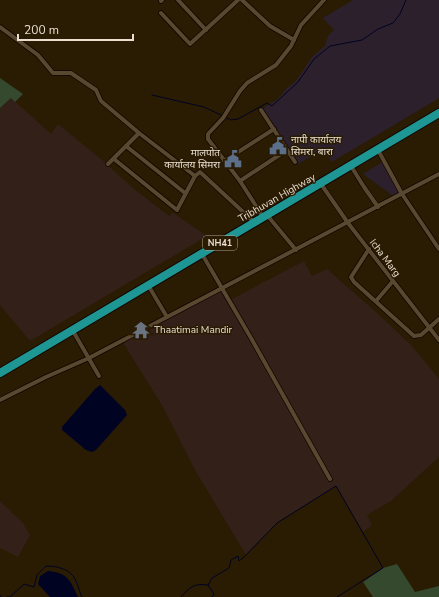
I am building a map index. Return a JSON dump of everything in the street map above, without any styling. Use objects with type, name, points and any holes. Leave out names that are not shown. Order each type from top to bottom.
[{"type":"highway","name":"Tribhuvan Highway","points":[[0,373],[439,113]]},
{"type":"street","points":[[178,0],[206,30]]},
{"type":"street","points":[[161,12],[190,44],[238,0]]},
{"type":"street","points":[[242,0],[270,26],[294,40]]},
{"type":"street","points":[[296,250],[265,216],[208,139],[208,134],[224,116],[247,83],[276,65],[291,46],[301,25],[324,0]]},
{"type":"street","points":[[0,27],[38,55],[53,73],[71,74],[96,90],[101,101],[139,133],[195,176]]},
{"type":"street","points":[[261,110],[295,162]]},
{"type":"street","points":[[224,160],[274,129]]},
{"type":"street","points":[[108,164],[139,133]]},
{"type":"street","points":[[126,146],[185,193]]},
{"type":"street","points":[[240,181],[287,150]]},
{"type":"street","points":[[378,150],[402,194],[439,249]]},
{"type":"street","points":[[114,158],[177,210],[195,176],[200,172],[254,222]]},
{"type":"street","points":[[351,166],[378,207]]},
{"type":"street","points":[[0,400],[89,358],[223,289],[439,174]]},
{"type":"street","name":"Icha Marg","points":[[321,184],[348,223],[439,340]]},
{"type":"street","points":[[368,249],[352,277],[354,282],[414,336],[421,335],[439,318]]},
{"type":"street","points":[[202,254],[330,479]]},
{"type":"street","points":[[376,302],[393,281]]},
{"type":"street","points":[[148,285],[168,317]]},
{"type":"street","points":[[73,331],[99,376]]},
{"type":"shaded area","points":[[353,0],[439,0],[439,98],[332,162],[323,149],[298,164],[287,150],[262,109],[278,99],[287,88],[296,81],[312,57],[325,46],[328,36],[334,30],[323,18]]},
{"type":"shaded area","points":[[11,98],[51,134],[58,124],[102,160],[134,189],[169,216],[173,213],[207,236],[30,341],[0,305],[0,108]]},
{"type":"shaded area","points":[[384,161],[402,194],[396,198],[363,174]]},
{"type":"shaded area","points":[[304,261],[312,276],[327,269],[412,346],[439,379],[439,457],[391,501],[367,515],[372,525],[363,532],[336,486],[277,523],[246,555],[195,470],[163,407],[122,341],[223,289],[230,300]]},
{"type":"shaded area","points":[[0,501],[23,523],[30,535],[18,557],[0,548]]},
{"type":"green space","points":[[0,78],[23,94],[15,102],[11,98],[0,108]]},
{"type":"green space","points":[[397,564],[415,592],[439,586],[439,597],[373,597],[363,582],[383,568]]},
{"type":"water","points":[[100,385],[125,410],[127,415],[96,450],[92,452],[86,450],[62,430],[62,427]]},
{"type":"water","points":[[48,571],[55,572],[68,578],[78,597],[50,597],[38,584],[40,576]]},
{"type":"waterway","points":[[225,117],[231,120],[238,119],[267,103],[272,106],[298,82],[314,59],[330,46],[362,40],[378,29],[393,23],[400,14],[406,0]]},
{"type":"waterway","points":[[152,95],[204,107],[223,116]]},
{"type":"waterway","points":[[208,585],[212,578],[229,568],[231,560],[238,556],[239,561],[244,557],[277,523],[336,486],[383,568],[337,597]]},
{"type":"waterway","points":[[7,597],[10,597],[24,584],[34,587],[37,575],[46,566],[59,567],[67,570],[75,579],[82,597]]},
{"type":"waterway","points":[[181,597],[196,585],[208,585],[214,594],[212,597]]},
{"type":"place","name":"नापी कार्यालय सिमरा, बारा","points":[[278,146]]},
{"type":"place","name":"मालपोत कार्यालय सिमरा","points":[[233,159]]},
{"type":"place","name":"Thaatimai Mandir","points":[[141,330]]}]
